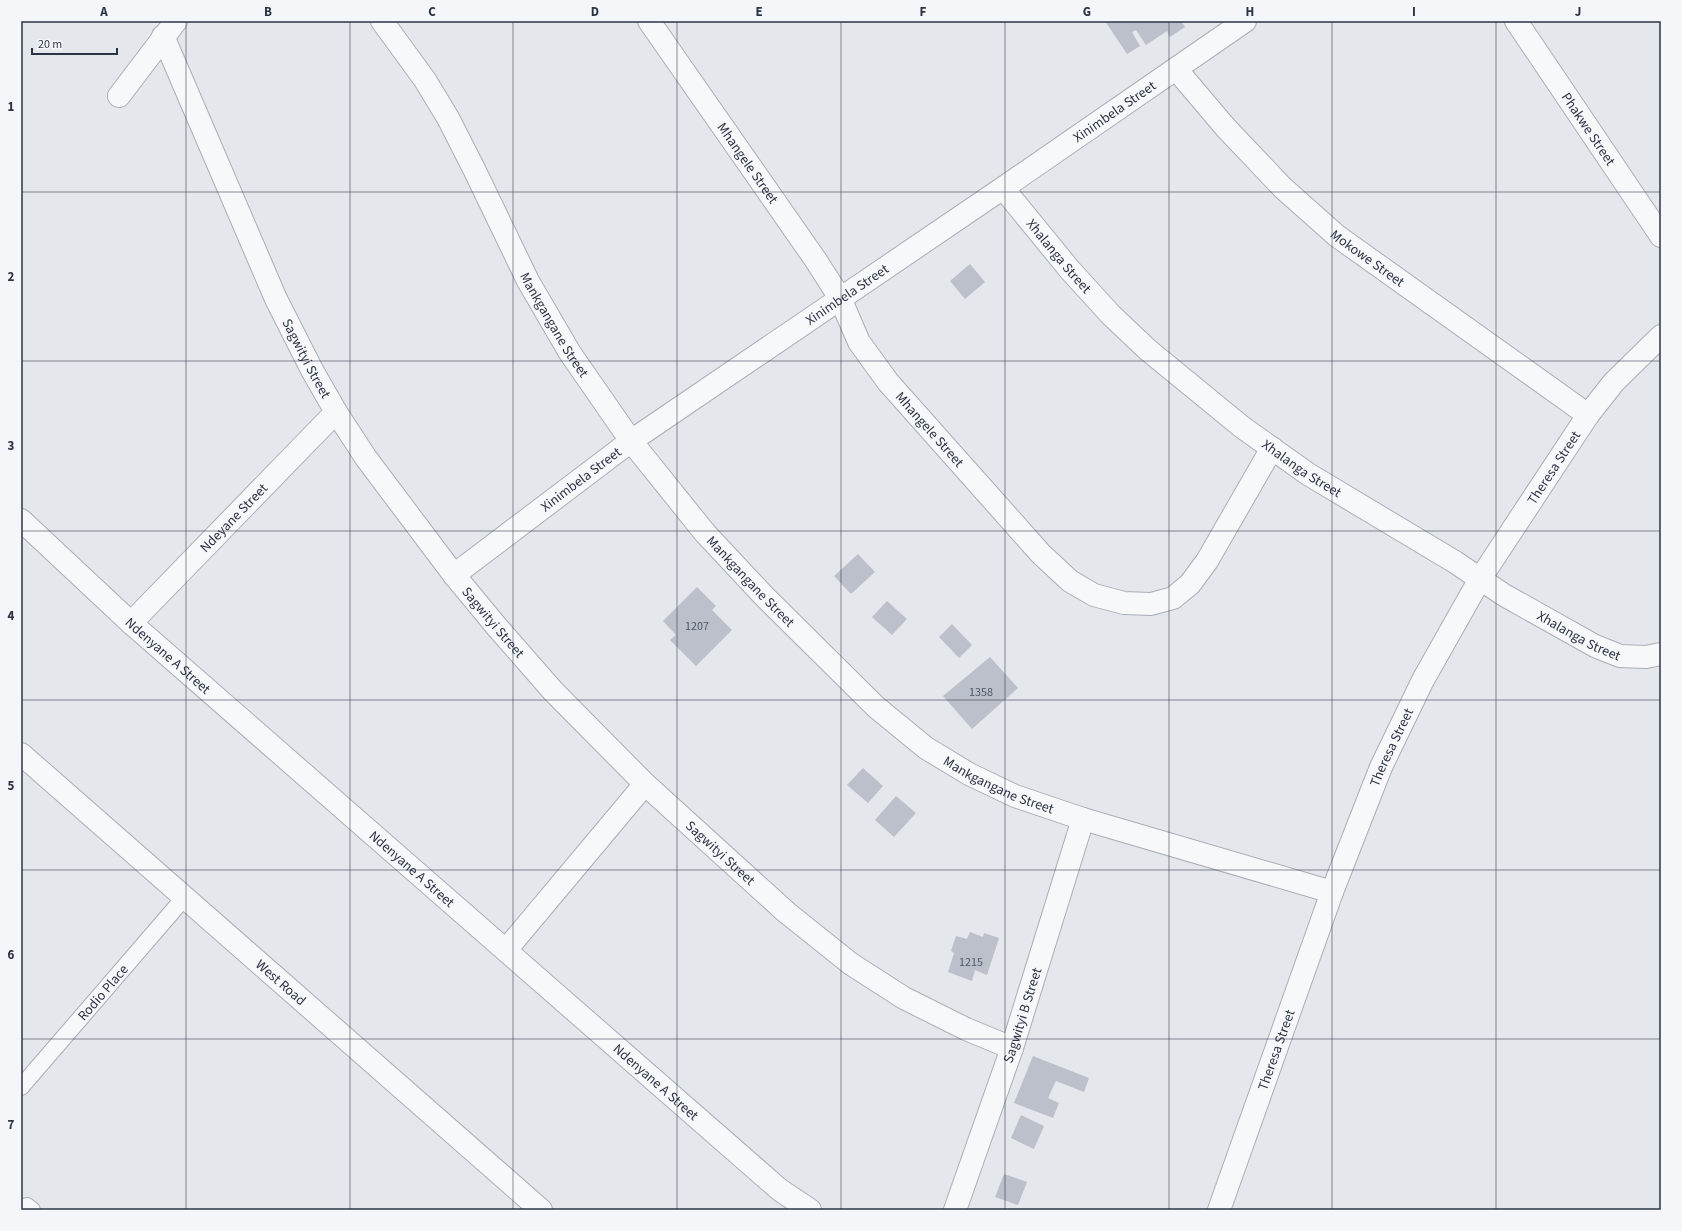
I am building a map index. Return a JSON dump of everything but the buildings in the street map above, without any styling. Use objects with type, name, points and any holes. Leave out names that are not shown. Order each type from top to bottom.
[{"type":"street","name":"Mankgangane Street","points":[[382,21],[425,80],[448,118],[474,168],[528,281],[570,353],[631,441],[706,533],[758,590],[876,706],[926,748],[969,774],[1015,796],[1083,819],[1332,892]]},
{"type":"street","name":"Mhangele Street","points":[[649,21],[816,258],[840,298],[859,342],[888,382],[1041,554],[1070,581],[1094,595],[1124,603],[1151,604],[1173,598],[1190,584],[1207,561],[1272,448]]},
{"type":"street","name":"Xinimbela Street","points":[[454,575],[631,441],[1003,188],[1244,21]]},
{"type":"street","name":"Phakwe Street","points":[[1516,21],[1661,236]]},
{"type":"street","points":[[119,96],[170,29]]},
{"type":"street","name":"Sagwityi Street","points":[[170,29],[276,299],[312,370],[336,412],[366,458],[454,575],[553,691],[645,784],[786,912],[851,964],[904,998],[966,1029],[1012,1048]]},
{"type":"street","name":"Mokowe Street","points":[[1176,69],[1226,128],[1283,188],[1336,236],[1588,415]]},
{"type":"street","name":"Xhalanga Street","points":[[1003,188],[1070,270],[1111,315],[1148,350],[1190,386],[1242,427],[1308,474],[1504,595],[1595,646],[1620,656],[1646,657],[1661,654]]},
{"type":"street","name":"Theresa Street","points":[[1219,1210],[1332,892],[1381,767],[1423,680],[1480,579],[1588,415],[1614,382],[1661,336]]},
{"type":"street","name":"Ndeyane Street","points":[[130,623],[336,412]]},
{"type":"street","name":"Ndenyane A Street","points":[[21,520],[130,623],[780,1190],[810,1210]]},
{"type":"street","name":"West Road","points":[[21,754],[541,1210]]},
{"type":"street","points":[[506,950],[645,784]]},
{"type":"street","name":"Sagwityi B Street","points":[[955,1210],[1012,1048],[1083,819]]},
{"type":"lane","name":"Rodio Place","points":[[21,1087],[184,898]]},
{"type":"lane","points":[[21,1208],[27,1206],[32,1210]]}]
